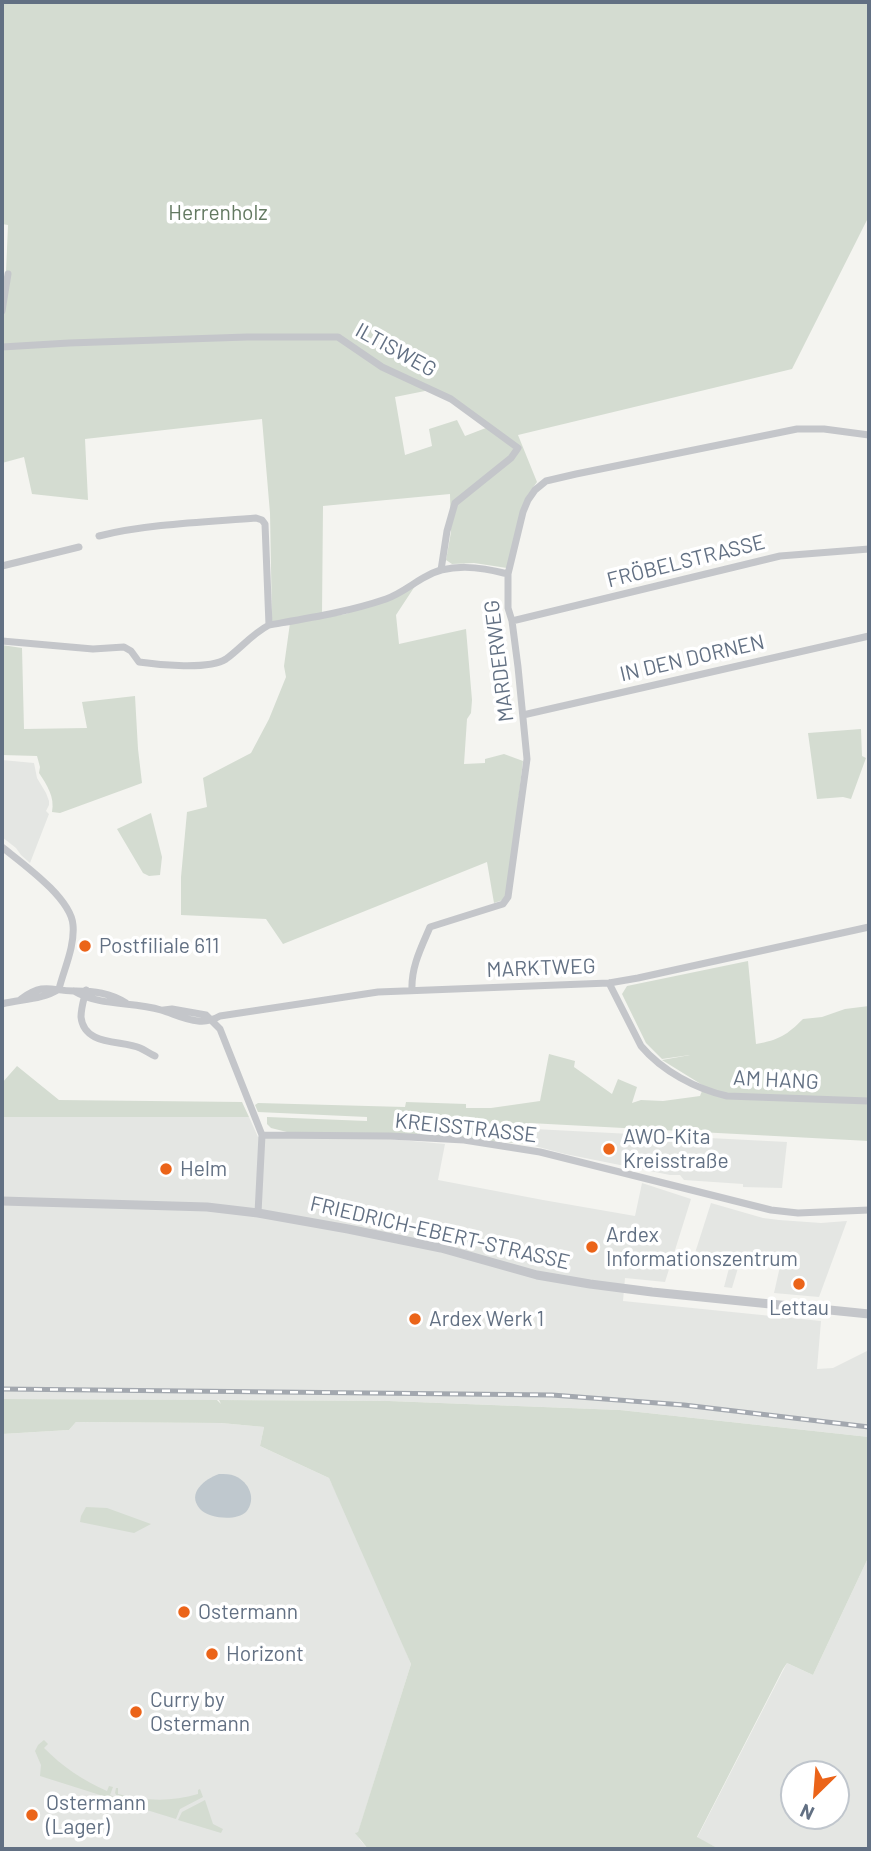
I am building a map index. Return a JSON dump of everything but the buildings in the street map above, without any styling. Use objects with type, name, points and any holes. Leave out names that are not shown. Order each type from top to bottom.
[{"type":"street","points":[[2,311],[8,274]]},
{"type":"street","name":"ILTISWEG","points":[[2,347],[247,337],[338,337],[382,368],[451,399],[518,448],[511,458],[455,503],[447,531],[442,570]]},
{"type":"street","name":"MARDERWEG","points":[[412,990],[411,975],[430,927],[503,904],[508,897],[527,759],[512,621],[508,608],[508,574],[523,512],[535,490],[546,481],[797,429],[824,429],[869,435]]},
{"type":"street","points":[[99,536],[190,524],[256,518],[262,520],[265,524],[269,625]]},
{"type":"street","points":[[2,566],[79,547]]},
{"type":"street","name":"FRÖBELSTRASSE","points":[[512,621],[780,556],[869,549]]},
{"type":"street","points":[[2,641],[93,649],[124,647],[131,650],[136,665],[216,663],[225,660],[258,631],[269,625],[345,612],[377,602],[401,593],[421,579],[442,570],[474,567],[508,574]]},
{"type":"street","name":"IN DEN DORNEN","points":[[523,715],[869,636]]},
{"type":"street","points":[[2,847],[59,896],[69,910],[73,922],[72,939],[59,989]]},
{"type":"street","name":"MARKTWEG","points":[[212,1020],[220,1016],[347,996],[412,990],[608,982],[638,978],[869,927]]},
{"type":"street","name":"AM HANG","points":[[608,982],[647,1054],[678,1076],[706,1091],[727,1096],[869,1101]]},
{"type":"street","points":[[2,1004],[33,999],[59,989],[114,996],[125,1003],[172,1015],[199,1021],[212,1020],[220,1028],[262,1135],[258,1213]]},
{"type":"street","points":[[85,994],[81,1016],[83,1026],[89,1033],[103,1040],[141,1048],[155,1056]]},
{"type":"street","name":"KREISSTRASSE","points":[[262,1135],[390,1136],[464,1140],[540,1152],[771,1210],[798,1213],[869,1210]]},
{"type":"street","name":"FRIEDRICH-EBERT-STRASSE","points":[[2,1202],[207,1207],[258,1213],[440,1248],[564,1280],[652,1292],[869,1314]]},
{"type":"shaded area","points":[[2,760],[34,763],[37,778],[49,801],[46,811],[49,814],[30,863],[2,837]]},
{"type":"shaded area","points":[[2,1117],[249,1117],[258,1137],[389,1139],[445,1144],[438,1180],[543,1200],[635,1216],[642,1183],[691,1199],[665,1282],[625,1278],[623,1301],[821,1321],[817,1369],[833,1368],[869,1350],[869,1437],[620,1410],[389,1401],[2,1399]]},
{"type":"shaded area","points":[[534,1129],[787,1142],[782,1188],[743,1187],[743,1184],[684,1180],[680,1175],[565,1154],[531,1145]]},
{"type":"shaded area","points":[[711,1203],[763,1218],[821,1223],[847,1221],[819,1297],[774,1293],[781,1262],[779,1261],[741,1258],[732,1288],[724,1287],[732,1257],[695,1253]]},
{"type":"shaded area","name":"Ostermann","points":[[76,1422],[221,1423],[264,1427],[260,1446],[329,1478],[368,1557],[411,1664],[358,1833],[356,1832],[368,1849],[2,1849],[2,1434],[69,1430]]},
{"type":"shaded area","points":[[219,1474],[235,1476],[248,1487],[251,1502],[242,1515],[216,1517],[204,1512],[196,1503],[199,1487]]},
{"type":"shaded area","points":[[869,1556],[869,1849],[719,1849],[697,1838],[787,1663],[813,1675]]},
{"type":"green space","name":"Herrenholz","points":[[2,2],[869,2],[869,216],[792,369],[518,435],[537,482],[527,496],[507,568],[474,563],[452,564],[446,560],[451,532],[450,494],[323,506],[322,614],[272,622],[270,513],[262,419],[85,439],[88,500],[32,494],[24,457],[2,463],[2,287],[6,272],[8,225],[2,224]],"holes":[[[435,389],[491,426],[465,436],[457,420],[429,429],[432,446],[405,455],[395,397]]]},
{"type":"green space","points":[[415,586],[396,615],[399,644],[466,629],[472,700],[471,713],[467,719],[464,764],[485,763],[485,759],[504,754],[523,761],[507,894],[503,900],[494,903],[487,862],[283,944],[266,919],[181,915],[181,877],[187,812],[207,807],[203,778],[251,753],[269,719],[286,677],[284,666],[290,623],[346,614]]},
{"type":"green space","points":[[2,645],[22,648],[24,729],[87,728],[82,702],[135,696],[142,783],[60,813],[52,812],[51,796],[39,773],[37,756],[2,755]]},
{"type":"green space","points":[[861,729],[862,756],[866,758],[851,799],[817,799],[808,733]]},
{"type":"green space","points":[[151,813],[162,857],[160,875],[149,876],[143,873],[117,829]]},
{"type":"green space","points":[[748,961],[756,1044],[782,1036],[803,1019],[869,1006],[869,1141],[529,1123],[524,1144],[462,1138],[287,1132],[271,1128],[267,1124],[267,1117],[367,1121],[367,1117],[258,1112],[255,1105],[405,1107],[406,1102],[466,1104],[466,1108],[491,1108],[540,1101],[549,1054],[575,1061],[574,1067],[612,1094],[618,1079],[637,1087],[632,1103],[700,1096],[704,1086],[662,1060],[690,1055],[662,1059],[646,1043],[622,994],[627,986]]},
{"type":"green space","points":[[17,1066],[59,1100],[242,1102],[249,1117],[2,1117],[2,1083]]},
{"type":"green space","points":[[2,1399],[217,1400],[221,1404],[219,1400],[389,1401],[620,1410],[869,1437],[869,1556],[813,1675],[787,1663],[783,1669],[697,1837],[719,1849],[368,1849],[355,1833],[358,1832],[411,1664],[329,1478],[260,1446],[264,1427],[221,1423],[76,1422],[69,1430],[2,1434]]},
{"type":"green space","points":[[86,1507],[107,1508],[151,1524],[134,1533],[80,1522]]},
{"type":"green space","points":[[44,1740],[48,1744],[44,1748],[58,1761],[98,1787],[107,1791],[109,1786],[113,1787],[110,1795],[119,1801],[40,1776],[41,1765],[35,1751]]},
{"type":"green space","points":[[116,1788],[118,1794],[138,1798],[188,1797],[198,1794],[200,1789],[203,1797],[180,1809],[176,1819],[124,1803],[124,1799],[115,1793]]},
{"type":"green space","points":[[205,1800],[213,1824],[223,1829],[221,1833],[178,1820],[182,1812]]},
{"type":"railway","points":[[2,1389],[552,1395],[684,1405],[869,1427]]},
{"type":"place","name":"Postfiliale 611","points":[[85,946]]},
{"type":"place","name":"AWO-Kita Kreisstraße","points":[[609,1149]]},
{"type":"place","name":"Helm","points":[[166,1169]]},
{"type":"place","name":"Ardex Informationszentrum","points":[[592,1247]]},
{"type":"place","name":"Lettau","points":[[799,1284]]},
{"type":"place","name":"Ardex Werk 1","points":[[415,1319]]},
{"type":"place","name":"Ostermann","points":[[184,1612]]},
{"type":"place","name":"Horizont","points":[[212,1654]]},
{"type":"place","name":"Curry by Ostermann","points":[[136,1712]]},
{"type":"place","name":"Ostermann (Lager)","points":[[32,1815]]}]
